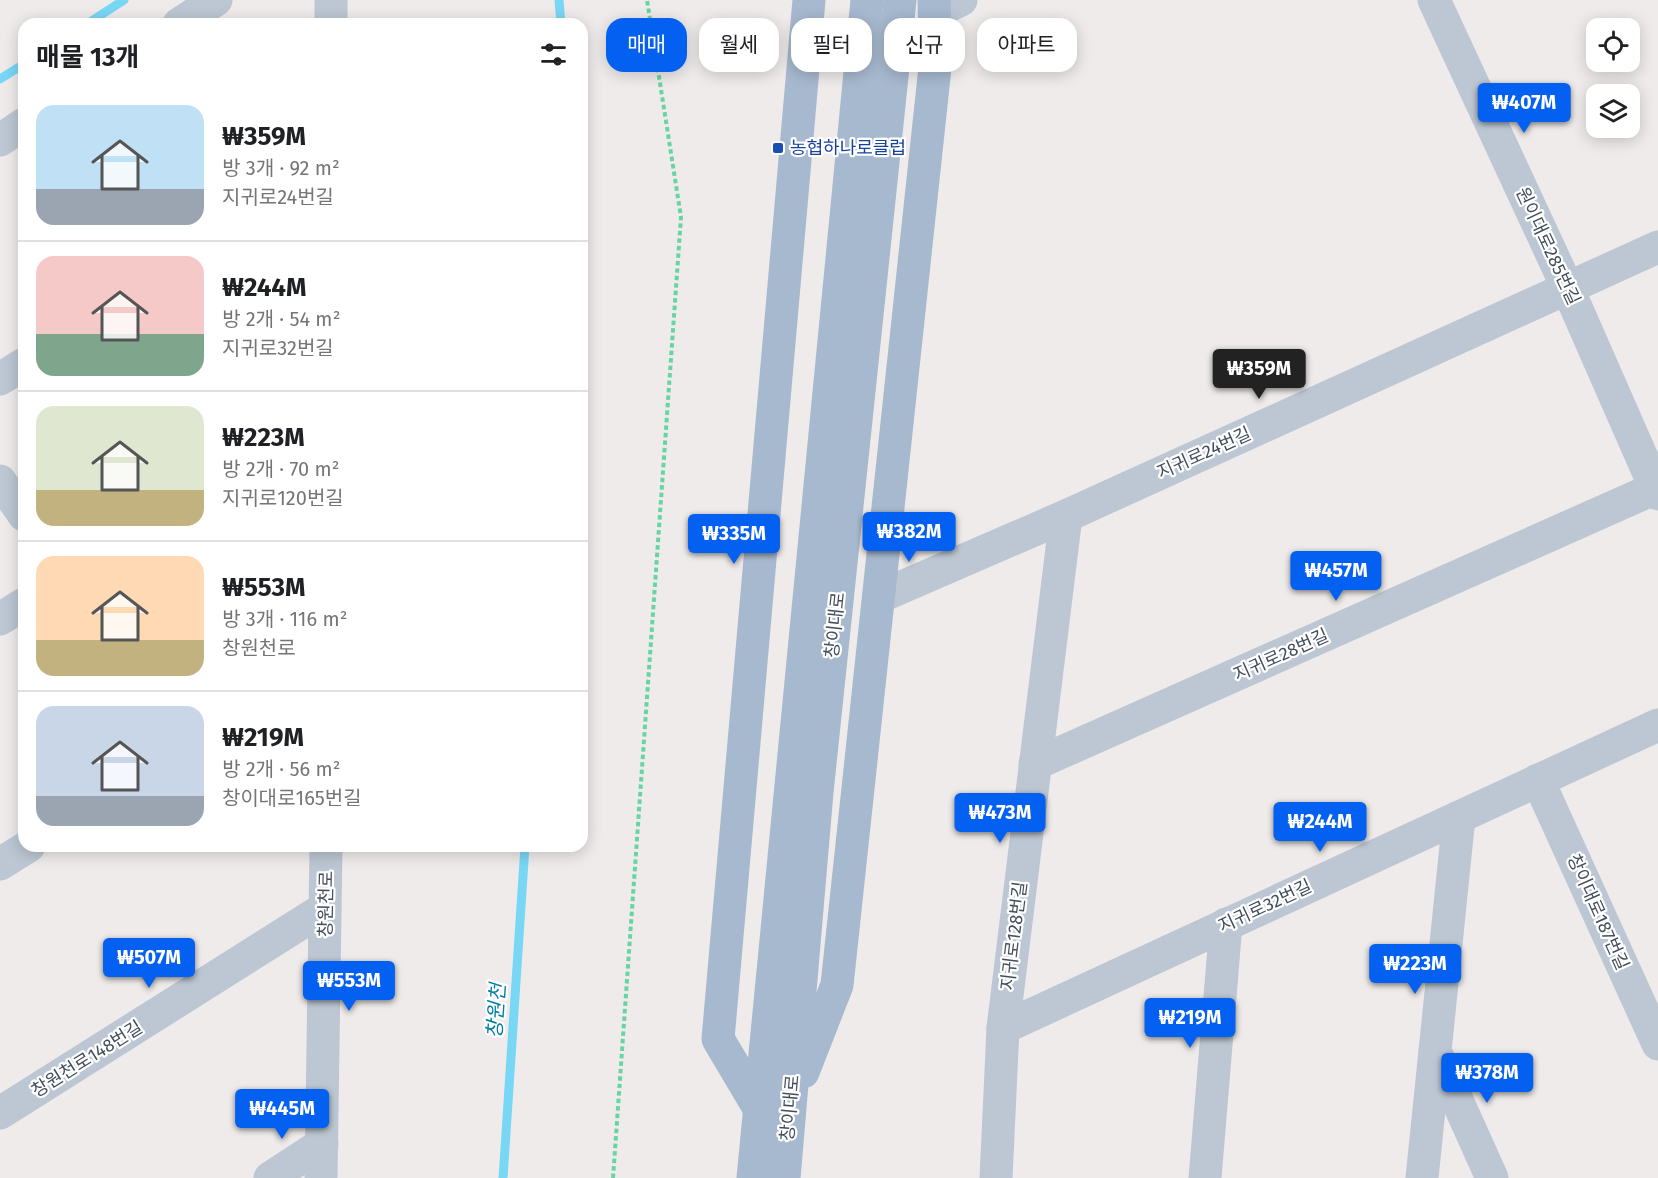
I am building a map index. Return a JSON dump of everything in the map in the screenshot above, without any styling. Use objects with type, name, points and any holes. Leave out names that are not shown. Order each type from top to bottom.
[{"type":"main road","points":[[809,0],[718,1039],[775,1107],[837,985],[943,4]]},
{"type":"main road","name":"창이대로","points":[[784,1178],[775,1107],[867,0]]},
{"type":"main road","name":"창이대로","points":[[753,1178],[775,1107],[817,792],[900,0]]},
{"type":"street","points":[[188,18],[216,0]]},
{"type":"street","points":[[331,0],[331,18]]},
{"type":"street","name":"원이대로285번길","points":[[1434,0],[1568,289],[1657,489]]},
{"type":"street","points":[[0,140],[18,128]]},
{"type":"street","name":"지귀로24번길","points":[[879,597],[1066,516],[1658,248]]},
{"type":"street","points":[[0,379],[18,368]]},
{"type":"street","points":[[0,480],[18,506]]},
{"type":"street","name":"지귀로28번길","points":[[1035,764],[1657,489]]},
{"type":"street","name":"지귀로128번길","points":[[996,1178],[1003,1028],[1066,516]]},
{"type":"street","points":[[0,619],[18,608]]},
{"type":"street","name":"지귀로32번길","points":[[1003,1028],[1658,725]]},
{"type":"street","name":"창이대로187번길","points":[[1538,780],[1658,1044]]},
{"type":"street","points":[[1422,1178],[1459,817]]},
{"type":"street","points":[[0,864],[19,852]]},
{"type":"street","name":"창원천로","points":[[321,1178],[327,852]]},
{"type":"street","name":"창원천로148번길","points":[[0,1113],[325,908]]},
{"type":"street","points":[[1205,1178],[1226,924]]},
{"type":"street","points":[[1435,1051],[1492,1178]]},
{"type":"street","points":[[270,1178],[322,1144]]},
{"type":"path","points":[[613,1178],[681,217],[647,0]]},
{"type":"waterway","points":[[96,18],[124,0]]},
{"type":"waterway","name":"창원천","points":[[559,0],[560,18]]},
{"type":"waterway","points":[[0,79],[18,68]]},
{"type":"waterway","name":"창원천","points":[[503,1178],[525,852]]},
{"type":"place","name":"농협하나로클럽","points":[[778,148]]}]
